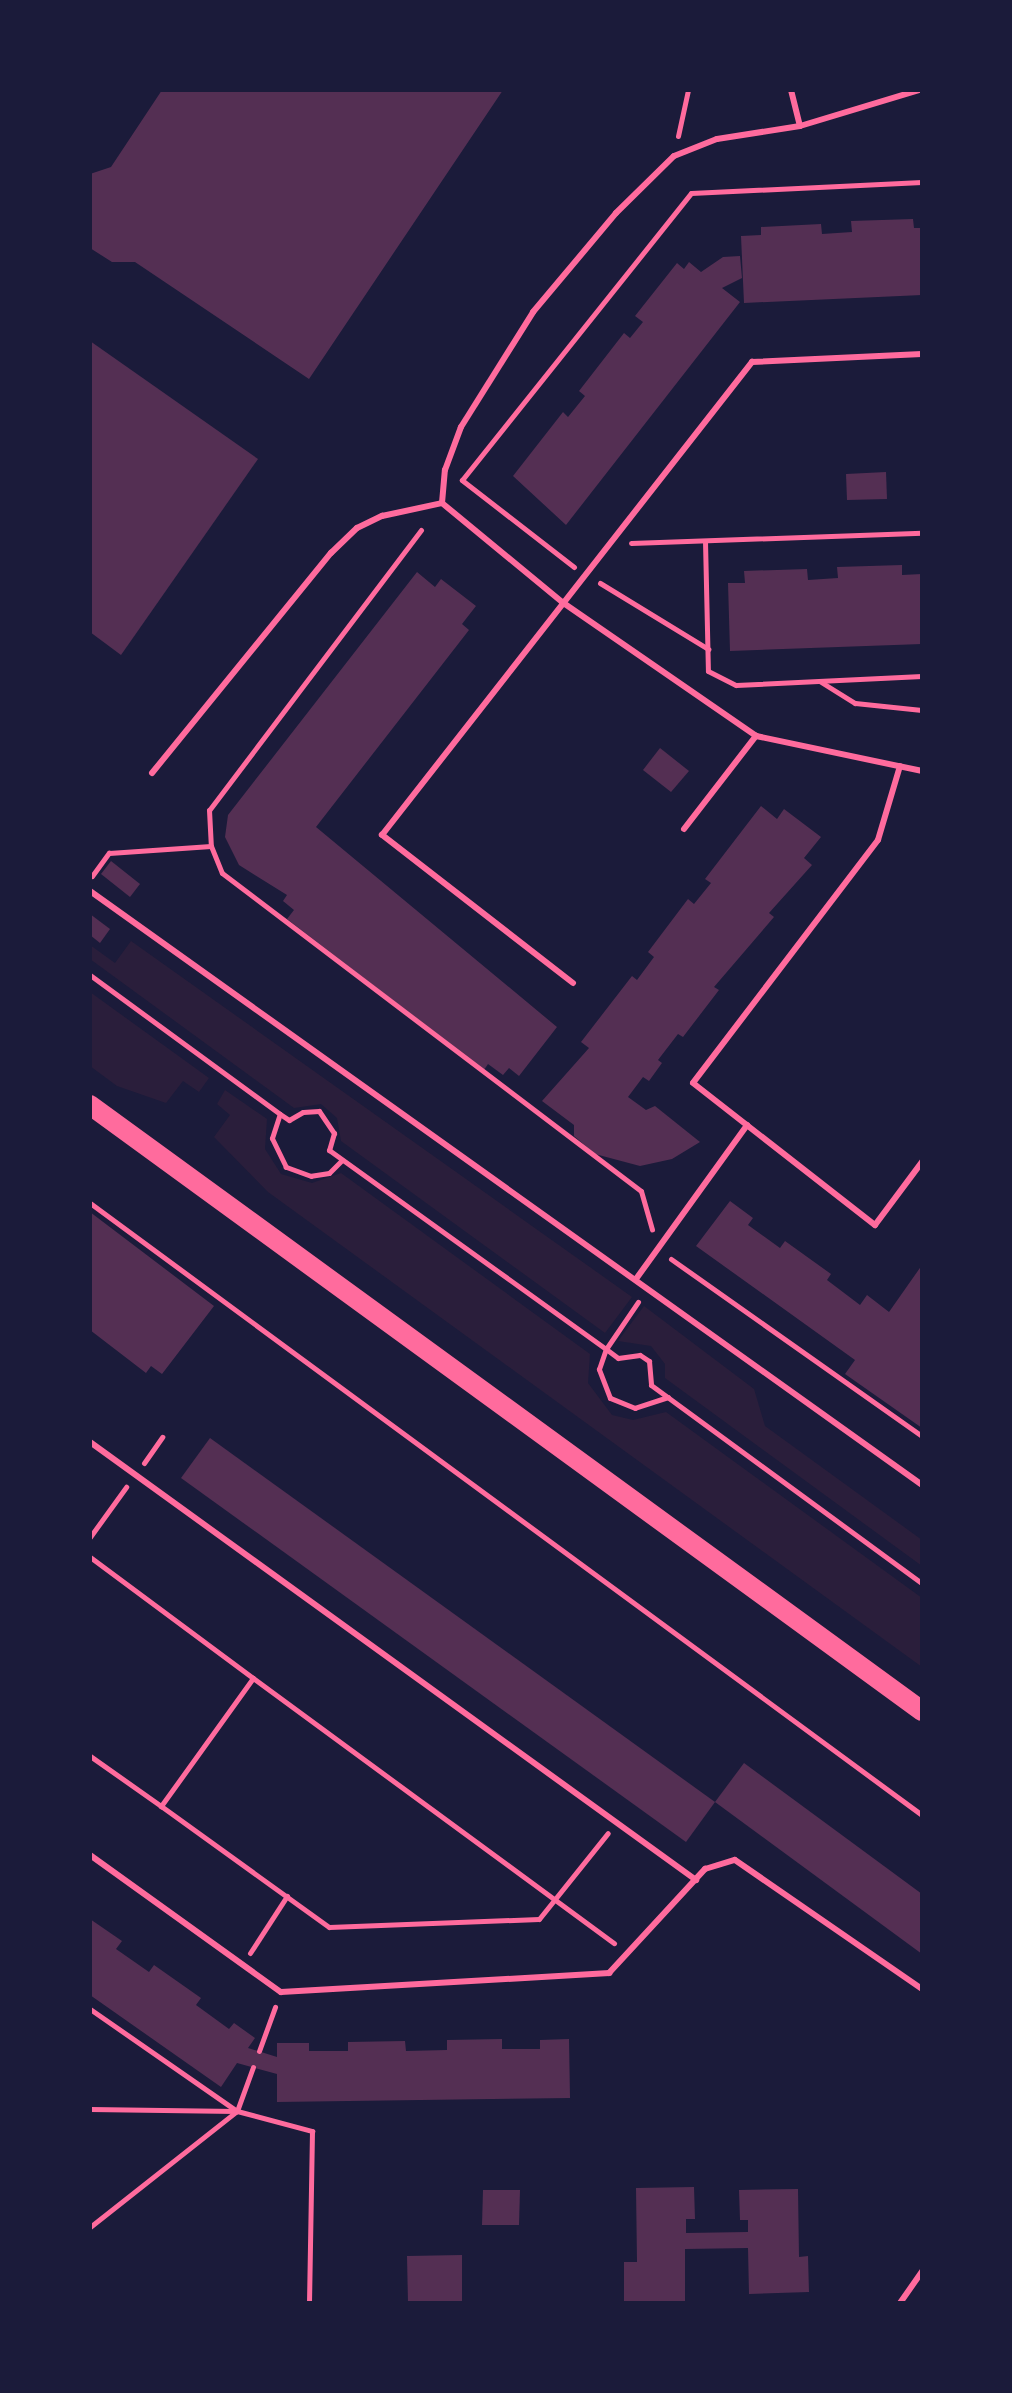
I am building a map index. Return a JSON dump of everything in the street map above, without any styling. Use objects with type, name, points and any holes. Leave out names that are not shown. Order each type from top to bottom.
[{"type":"main road","points":[[90,1105],[922,1711]]},
{"type":"lane","points":[[791,90],[800,126]]},
{"type":"lane","points":[[442,503],[445,470],[461,427],[533,312],[616,213],[674,156],[717,139],[800,126],[919,90]]},
{"type":"lane","points":[[573,983],[382,835],[752,362],[922,354]]},
{"type":"lane","points":[[442,503],[562,602],[756,736],[922,771]]},
{"type":"lane","points":[[152,773],[331,553],[357,528],[382,516],[442,503]]},
{"type":"lane","points":[[684,829],[756,736]]},
{"type":"lane","points":[[900,766],[878,840],[693,1083],[875,1225],[922,1162]]},
{"type":"lane","points":[[90,891],[922,1485]]},
{"type":"lane","points":[[636,1279],[747,1125]]},
{"type":"lane","points":[[90,1442],[696,1880]]},
{"type":"lane","points":[[90,1855],[281,1992],[609,1973],[696,1880],[719,1862],[745,1865],[922,1989]]},
{"type":"lane","points":[[900,2303],[922,2271]]},
{"type":"path","points":[[674,156],[688,90]]},
{"type":"path","points":[[708,649],[584,575],[462,480],[691,193],[922,182]]},
{"type":"path","points":[[421,530],[209,810],[211,846],[222,873],[641,1191],[657,1249],[922,1436]]},
{"type":"path","points":[[609,544],[922,533]]},
{"type":"path","points":[[705,541],[708,671],[736,685],[922,676]]},
{"type":"path","points":[[820,682],[855,703],[922,710]]},
{"type":"path","points":[[90,879],[104,866],[109,853],[211,846]]},
{"type":"path","points":[[90,975],[289,1120],[311,1110],[326,1117],[334,1133],[329,1150],[618,1358],[640,1355],[649,1361],[651,1385],[922,1583]]},
{"type":"path","points":[[280,1114],[272,1138],[286,1167],[311,1176],[329,1173],[342,1160]]},
{"type":"path","points":[[90,1203],[922,1815]]},
{"type":"path","points":[[639,1302],[606,1349],[599,1369],[610,1398],[635,1408],[668,1397]]},
{"type":"path","points":[[90,1557],[615,1943],[640,1940]]},
{"type":"path","points":[[161,1806],[253,1678]]},
{"type":"path","points":[[90,1756],[329,1927],[539,1919],[616,1823]]},
{"type":"path","points":[[242,1964],[287,1896]]},
{"type":"path","points":[[259,2051],[281,1992]]},
{"type":"path","points":[[90,2009],[237,2111]]},
{"type":"path","points":[[90,2227],[237,2111],[253,2067]]},
{"type":"path","points":[[90,2109],[237,2111],[312,2131],[309,2303]]},
{"type":"shaded area","points":[[131,941],[632,1297],[605,1333],[341,1141],[337,1118],[321,1104],[294,1108],[90,959],[90,945],[115,963]]},
{"type":"shaded area","points":[[90,992],[209,1078],[199,1092],[183,1081],[166,1103],[117,1086],[90,1066]]},
{"type":"shaded area","points":[[225,1090],[267,1119],[265,1149],[281,1174],[312,1183],[341,1173],[590,1354],[588,1383],[612,1415],[633,1420],[666,1412],[922,1598],[922,1667],[268,1192],[214,1137],[230,1115],[217,1104]]},
{"type":"shaded area","points":[[644,1306],[754,1389],[765,1426],[922,1540],[922,1566],[665,1378],[665,1364],[651,1346],[618,1341]]},
{"type":"building","points":[[162,90],[503,90],[309,379],[135,262],[112,262],[90,248],[90,174],[111,167]]},
{"type":"building","points":[[913,219],[914,228],[922,228],[922,295],[744,303],[741,236],[761,235],[761,227],[821,224],[822,234],[852,232],[851,221]]},
{"type":"building","points":[[740,256],[742,278],[722,288],[740,302],[566,525],[513,476],[563,412],[568,417],[585,396],[579,391],[624,333],[630,338],[643,322],[635,316],[677,263],[684,269],[689,262],[701,272],[723,257]]},
{"type":"building","points":[[90,341],[258,459],[121,655],[90,632]]},
{"type":"building","points":[[886,472],[887,499],[847,500],[846,474]]},
{"type":"building","points":[[902,565],[902,575],[922,574],[922,644],[730,651],[728,583],[745,583],[744,571],[807,569],[808,580],[838,578],[837,567]]},
{"type":"building","points":[[417,572],[435,587],[441,579],[476,606],[462,624],[469,630],[316,827],[557,1027],[519,1076],[509,1068],[503,1075],[488,1064],[484,1070],[287,919],[294,910],[283,901],[287,895],[239,865],[225,837],[228,815]]},
{"type":"building","points":[[660,748],[689,771],[671,792],[643,770]]},
{"type":"building","points":[[761,806],[777,819],[784,809],[821,837],[804,858],[812,865],[769,913],[774,917],[714,987],[719,990],[683,1037],[678,1034],[658,1060],[662,1063],[649,1081],[643,1077],[628,1097],[646,1110],[655,1106],[700,1142],[672,1159],[640,1166],[595,1154],[574,1136],[574,1125],[542,1101],[589,1048],[581,1042],[632,976],[637,980],[654,957],[648,952],[688,899],[694,904],[711,883],[705,879]]},
{"type":"building","points":[[111,861],[140,884],[130,897],[101,874]]},
{"type":"building","points":[[90,914],[110,929],[100,943],[90,935]]},
{"type":"building","points":[[730,1201],[753,1218],[748,1225],[780,1248],[785,1241],[831,1274],[827,1280],[860,1305],[867,1295],[889,1312],[922,1265],[922,1428],[845,1374],[855,1360],[696,1246]]},
{"type":"building","points":[[90,1212],[214,1306],[162,1374],[151,1366],[146,1373],[90,1330]]},
{"type":"building","points":[[210,1438],[715,1802],[686,1842],[181,1478]]},
{"type":"building","points":[[744,1763],[922,1894],[922,1954],[715,1802]]},
{"type":"building","points":[[90,1919],[122,1941],[116,1949],[149,1972],[154,1965],[201,1998],[196,2005],[229,2029],[234,2023],[255,2038],[248,2048],[277,2057],[277,2043],[309,2043],[309,2051],[348,2051],[348,2042],[405,2041],[406,2051],[447,2050],[447,2040],[502,2039],[502,2049],[540,2049],[540,2040],[569,2039],[570,2098],[277,2102],[277,2074],[237,2063],[221,2087],[90,1995]]},
{"type":"building","points":[[694,2187],[695,2219],[686,2219],[686,2233],[748,2232],[748,2220],[740,2220],[739,2190],[798,2189],[799,2257],[808,2256],[809,2292],[749,2294],[748,2248],[685,2249],[685,2303],[624,2303],[624,2262],[637,2262],[636,2188]]},
{"type":"building","points":[[483,2190],[520,2190],[519,2225],[482,2225]]},
{"type":"building","points":[[462,2255],[462,2303],[408,2303],[407,2256]]}]
